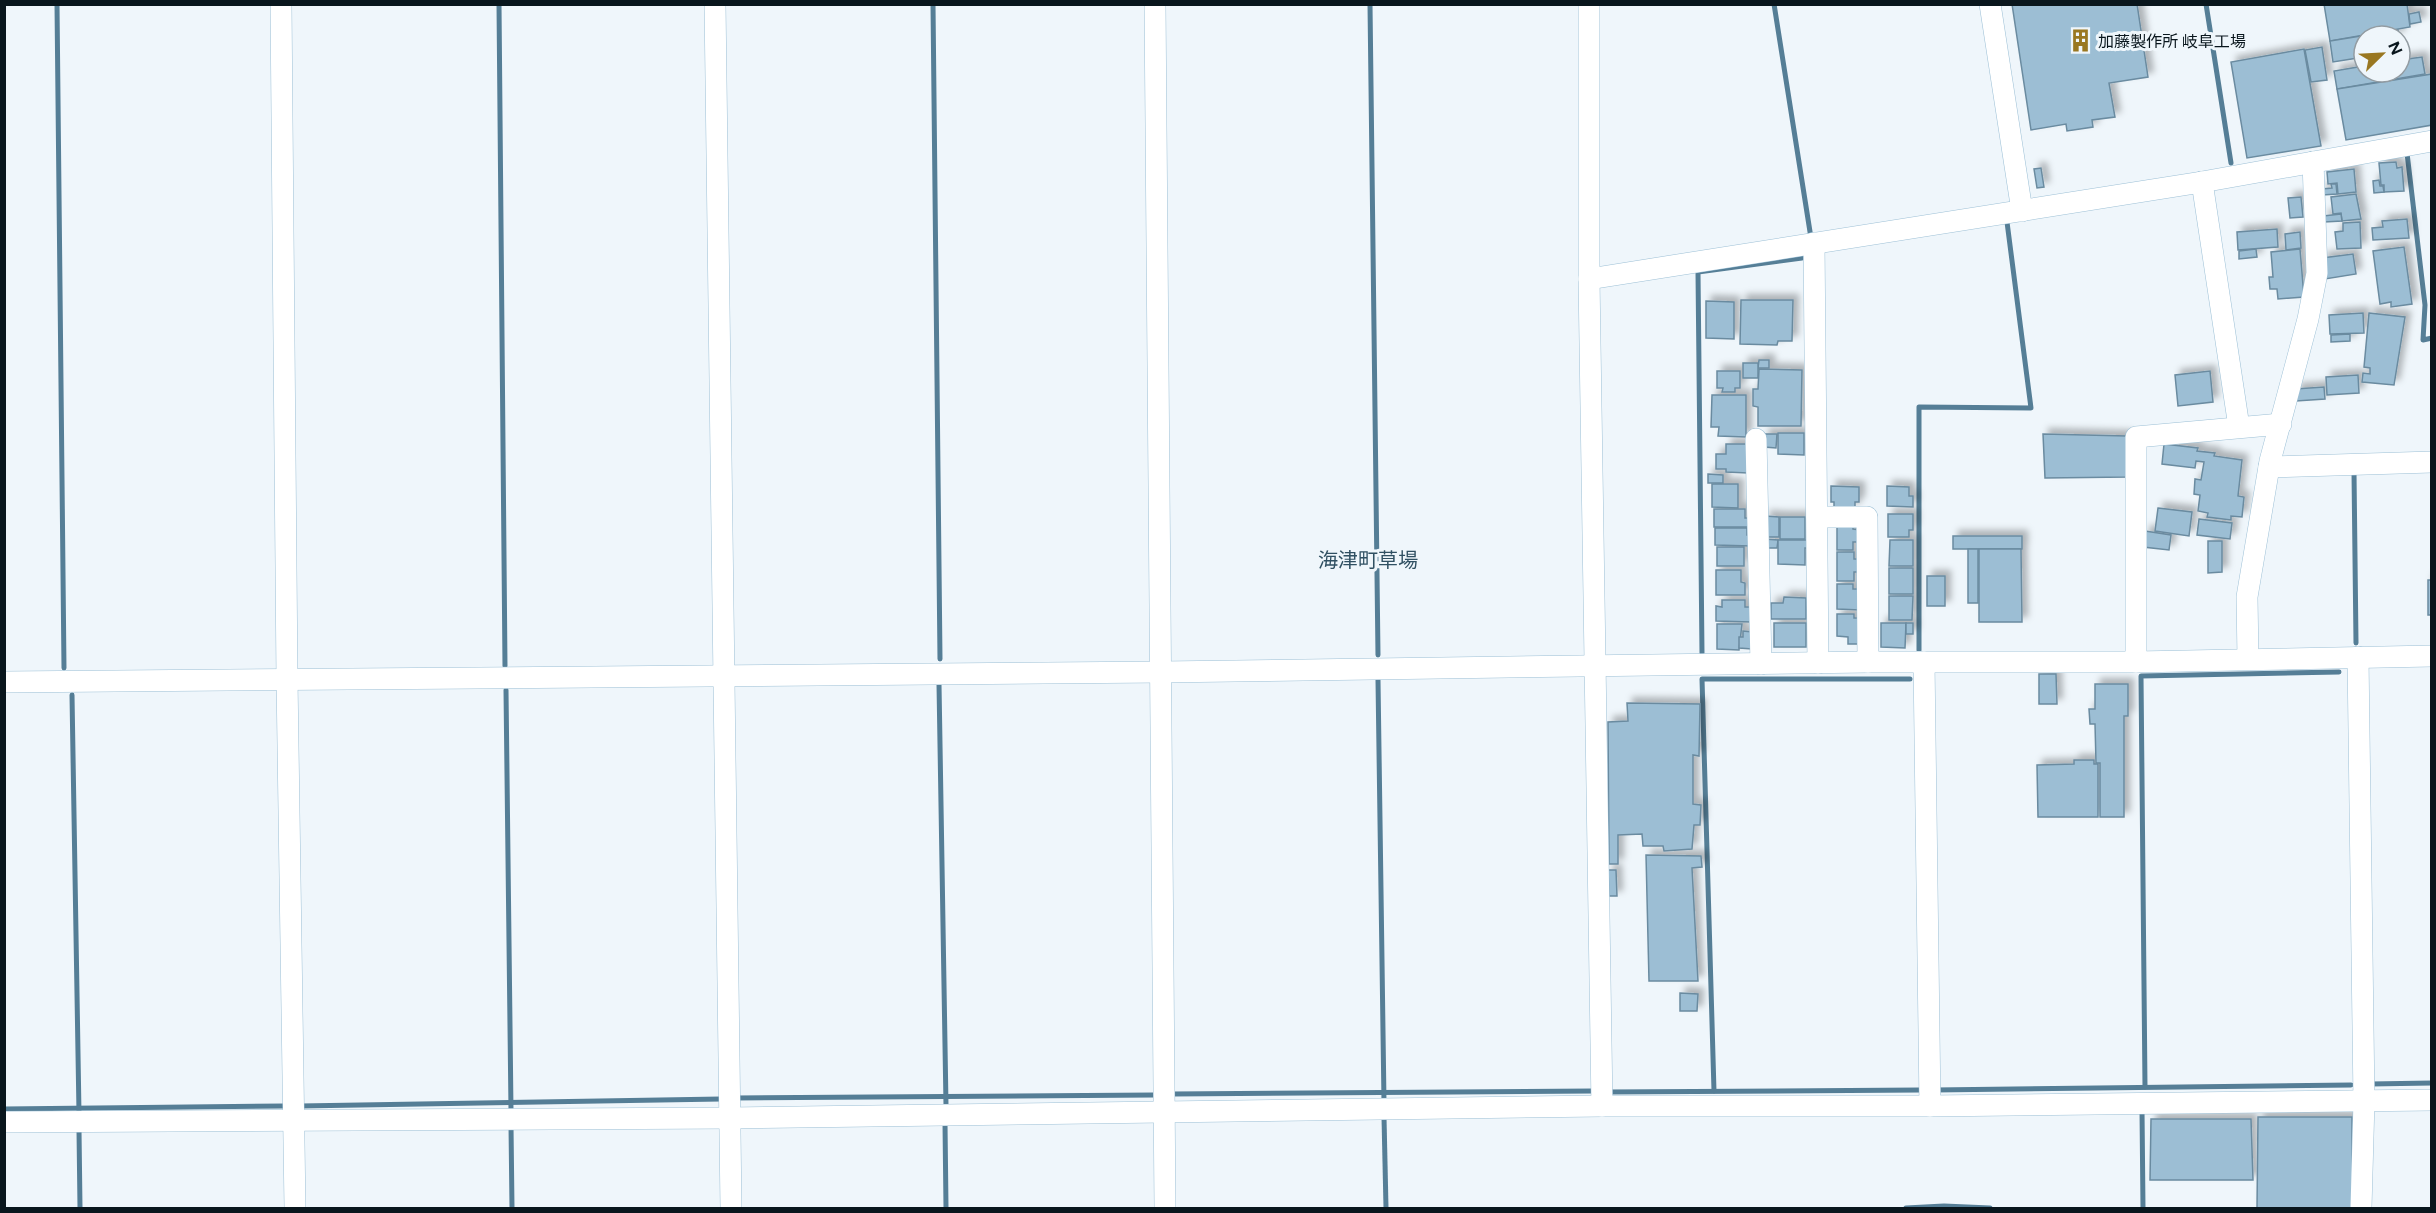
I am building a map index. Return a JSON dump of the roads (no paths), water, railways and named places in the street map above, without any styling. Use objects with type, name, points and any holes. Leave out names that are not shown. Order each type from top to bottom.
[{"type":"street","points":[[281,4],[287,679],[295,1209]]},
{"type":"street","points":[[716,4],[731,1209]]},
{"type":"street","points":[[1155,4],[1165,1209]]},
{"type":"street","points":[[1589,4],[1589,279],[1597,665],[1602,1106]]},
{"type":"street","points":[[1990,4],[2022,211]]},
{"type":"street","points":[[1589,279],[2202,182],[2432,141]]},
{"type":"street","points":[[2248,659],[2247,597],[2269,467],[2308,319],[2317,273],[2313,162]]},
{"type":"street","points":[[2202,182],[2239,427]]},
{"type":"street","points":[[1814,243],[1818,663]]},
{"type":"street","points":[[2136,662],[2136,437],[2281,424]]},
{"type":"street","points":[[1756,439],[1761,664]]},
{"type":"street","points":[[2269,467],[2432,462]]},
{"type":"street","points":[[1817,517],[1867,517],[1868,662]]},
{"type":"street","points":[[4,682],[1162,672],[1868,662],[2136,662],[2432,656]]},
{"type":"street","points":[[2358,657],[2364,1101],[2361,1209]]},
{"type":"street","points":[[1924,662],[1930,1106]]},
{"type":"street","points":[[4,1122],[294,1122],[1602,1106],[1930,1106],[2432,1100]]},
{"type":"waterway","points":[[57,4],[64,668]]},
{"type":"waterway","points":[[499,4],[505,666]]},
{"type":"waterway","points":[[933,4],[940,659]]},
{"type":"waterway","points":[[1370,4],[1378,655]]},
{"type":"waterway","points":[[1774,4],[1811,238]]},
{"type":"waterway","points":[[2206,4],[2231,163]]},
{"type":"waterway","points":[[2404,154],[2407,153],[2425,305],[2423,340],[2432,338]]},
{"type":"waterway","points":[[1919,650],[1919,407],[2031,408],[2007,222]]},
{"type":"waterway","points":[[1702,653],[1698,272],[1802,258],[1805,252]]},
{"type":"waterway","points":[[2354,472],[2356,643]]},
{"type":"waterway","points":[[2145,1087],[2141,676],[2339,672]]},
{"type":"waterway","points":[[1714,1091],[1702,679],[1910,679]]},
{"type":"waterway","points":[[1378,680],[1384,1102]]},
{"type":"waterway","points":[[939,684],[946,1105]]},
{"type":"waterway","points":[[506,690],[511,1110]]},
{"type":"waterway","points":[[72,695],[79,1113]]},
{"type":"waterway","points":[[2370,1084],[2432,1083]]},
{"type":"waterway","points":[[1934,1090],[2351,1085]]},
{"type":"waterway","points":[[1607,1092],[1920,1090]]},
{"type":"waterway","points":[[1172,1094],[1593,1091]]},
{"type":"waterway","points":[[735,1098],[1154,1095]]},
{"type":"waterway","points":[[300,1106],[721,1099]]},
{"type":"waterway","points":[[4,1109],[284,1106]]},
{"type":"waterway","points":[[2142,1110],[2143,1208]]},
{"type":"waterway","points":[[1384,1117],[1386,1208]]},
{"type":"waterway","points":[[945,1123],[946,1208]]},
{"type":"waterway","points":[[511,1126],[512,1208]]},
{"type":"waterway","points":[[79,1130],[80,1208]]},
{"type":"waterway","points":[[1906,1208],[1944,1206],[1990,1208]]},
{"type":"place","name":"加藤製作所 岐阜工場","points":[[2080,41]]},
{"type":"district","name":"海津町草場","points":[[1368,560]]}]
